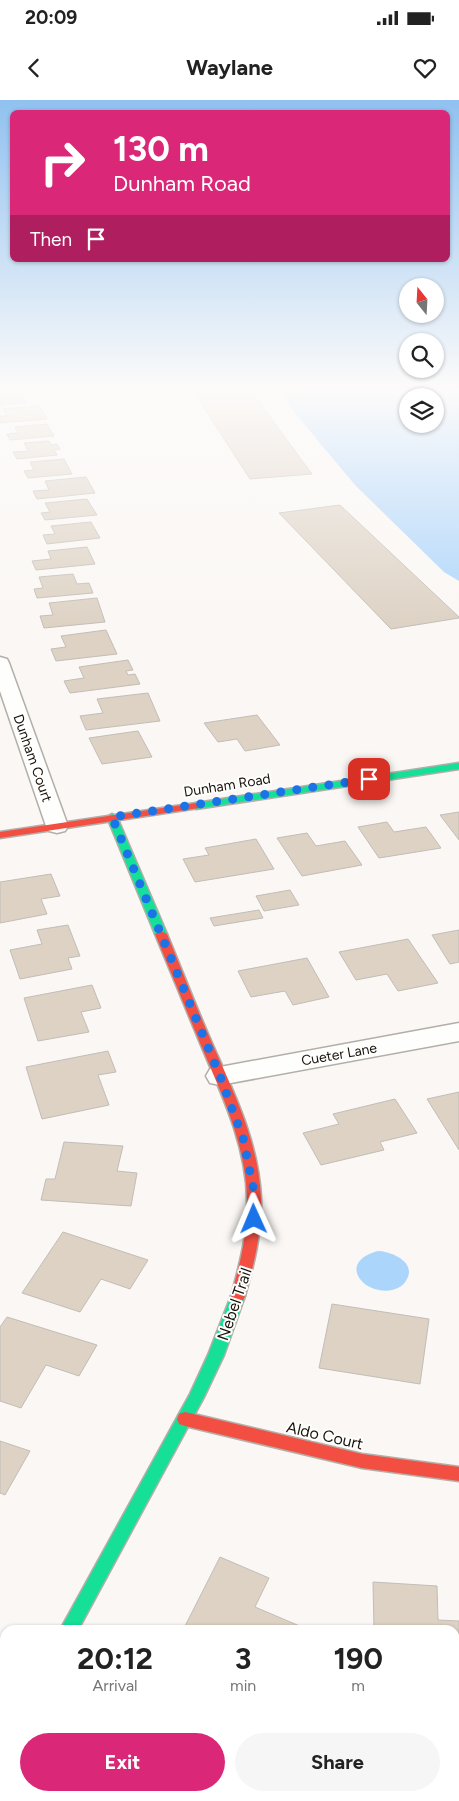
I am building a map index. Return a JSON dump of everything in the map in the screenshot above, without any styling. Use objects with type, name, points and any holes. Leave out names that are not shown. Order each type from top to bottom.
[{"type":"street","name":"Dunham Court","points":[[0,663],[57,826]]},
{"type":"street","name":"Dunham Road","points":[[0,835],[459,766]]},
{"type":"street","name":"Nebel Trail","points":[[72,1625],[185,1419],[221,1343],[241,1290],[249,1259],[254,1219],[253,1186],[243,1138],[220,1076],[112,817]]},
{"type":"street","name":"Cueter Lane","points":[[220,1076],[459,1032]]},
{"type":"street","name":"Aldo Court","points":[[185,1419],[362,1461],[459,1474]]},
{"type":"water","points":[[339,466],[459,466],[459,581],[444,572],[355,485]]},
{"type":"water","points":[[379,1251],[390,1253],[406,1263],[409,1273],[407,1279],[398,1288],[384,1291],[377,1290],[365,1284],[357,1274],[356,1269],[360,1260],[369,1254]]},
{"type":"building","points":[[32,466],[68,466],[72,474],[28,478],[24,471],[34,470]]},
{"type":"building","points":[[242,466],[306,466],[312,474],[250,479]]},
{"type":"building","points":[[86,477],[95,493],[37,499],[33,491],[49,490],[45,481]]},
{"type":"building","points":[[87,499],[97,515],[45,520],[41,513],[50,512],[45,503]]},
{"type":"building","points":[[340,505],[459,618],[391,629],[279,513]]},
{"type":"building","points":[[91,522],[100,538],[47,544],[43,535],[55,534],[51,526]]},
{"type":"building","points":[[87,547],[95,564],[36,570],[32,561],[51,559],[48,551]]},
{"type":"building","points":[[73,574],[77,584],[89,583],[93,593],[37,598],[34,589],[43,588],[39,577]]},
{"type":"building","points":[[97,598],[105,622],[44,628],[40,616],[53,615],[49,603]]},
{"type":"building","points":[[106,630],[117,654],[56,661],[51,649],[66,647],[61,636]]},
{"type":"building","points":[[128,660],[133,670],[126,671],[128,675],[135,674],[140,684],[70,693],[64,681],[84,678],[79,667]]},
{"type":"building","points":[[148,693],[160,721],[86,730],[80,716],[103,713],[97,699]]},
{"type":"building","points":[[257,715],[280,745],[245,751],[237,739],[218,742],[204,723]]},
{"type":"building","points":[[138,731],[152,757],[102,764],[89,738]]},
{"type":"building","points":[[459,812],[459,840],[440,815]]},
{"type":"building","points":[[387,822],[394,832],[426,827],[441,848],[379,858],[358,827]]},
{"type":"building","points":[[307,833],[316,846],[345,841],[362,865],[302,876],[277,838]]},
{"type":"building","points":[[256,839],[274,869],[195,882],[183,859],[209,855],[205,848]]},
{"type":"building","points":[[51,874],[60,896],[41,899],[47,914],[0,923],[0,882]]},
{"type":"building","points":[[290,890],[299,905],[264,911],[256,896]]},
{"type":"building","points":[[259,910],[263,918],[214,926],[210,918]]},
{"type":"building","points":[[68,925],[80,956],[68,958],[72,969],[20,979],[10,950],[42,944],[37,930]]},
{"type":"building","points":[[459,930],[459,962],[450,964],[432,935]]},
{"type":"building","points":[[408,939],[438,983],[398,991],[387,974],[356,980],[339,952]]},
{"type":"building","points":[[307,958],[329,997],[293,1005],[285,991],[251,997],[238,971]]},
{"type":"building","points":[[92,985],[101,1008],[81,1012],[89,1032],[38,1041],[24,998]]},
{"type":"building","points":[[108,1051],[116,1072],[98,1075],[109,1105],[42,1119],[26,1067]]},
{"type":"building","points":[[459,1092],[459,1150],[427,1099]]},
{"type":"building","points":[[395,1099],[417,1133],[380,1142],[384,1150],[321,1165],[303,1133],[339,1124],[333,1114]]},
{"type":"building","points":[[64,1142],[123,1146],[117,1171],[137,1173],[131,1206],[41,1200],[46,1179],[55,1179]]},
{"type":"building","points":[[63,1232],[148,1260],[130,1289],[101,1279],[80,1312],[22,1293]]},
{"type":"building","points":[[332,1304],[429,1319],[420,1384],[319,1368]]},
{"type":"building","points":[[7,1317],[97,1345],[79,1376],[46,1365],[21,1408],[0,1401],[0,1327]]},
{"type":"building","points":[[0,1441],[30,1451],[5,1495],[0,1493]]},
{"type":"building","points":[[220,1557],[269,1578],[255,1607],[297,1625],[186,1625]]},
{"type":"building","points":[[373,1582],[437,1586],[438,1620],[459,1621],[459,1625],[374,1625]]},
{"type":"traffic: fast","points":[[196,806],[459,766]]},
{"type":"traffic: fast","points":[[112,817],[161,934]]},
{"type":"traffic: fast","points":[[72,1625],[196,1397],[216,1355],[238,1296]]},
{"type":"traffic: jam","points":[[0,835],[196,806]]},
{"type":"traffic: jam","points":[[161,934],[235,1112],[250,1166],[254,1198],[253,1227],[246,1269],[238,1296]]},
{"type":"traffic: jam","points":[[185,1419],[362,1461],[459,1474]]},
{"type":"route","points":[[254,1219],[253,1186],[243,1138],[220,1076],[112,817],[369,779]]}]
